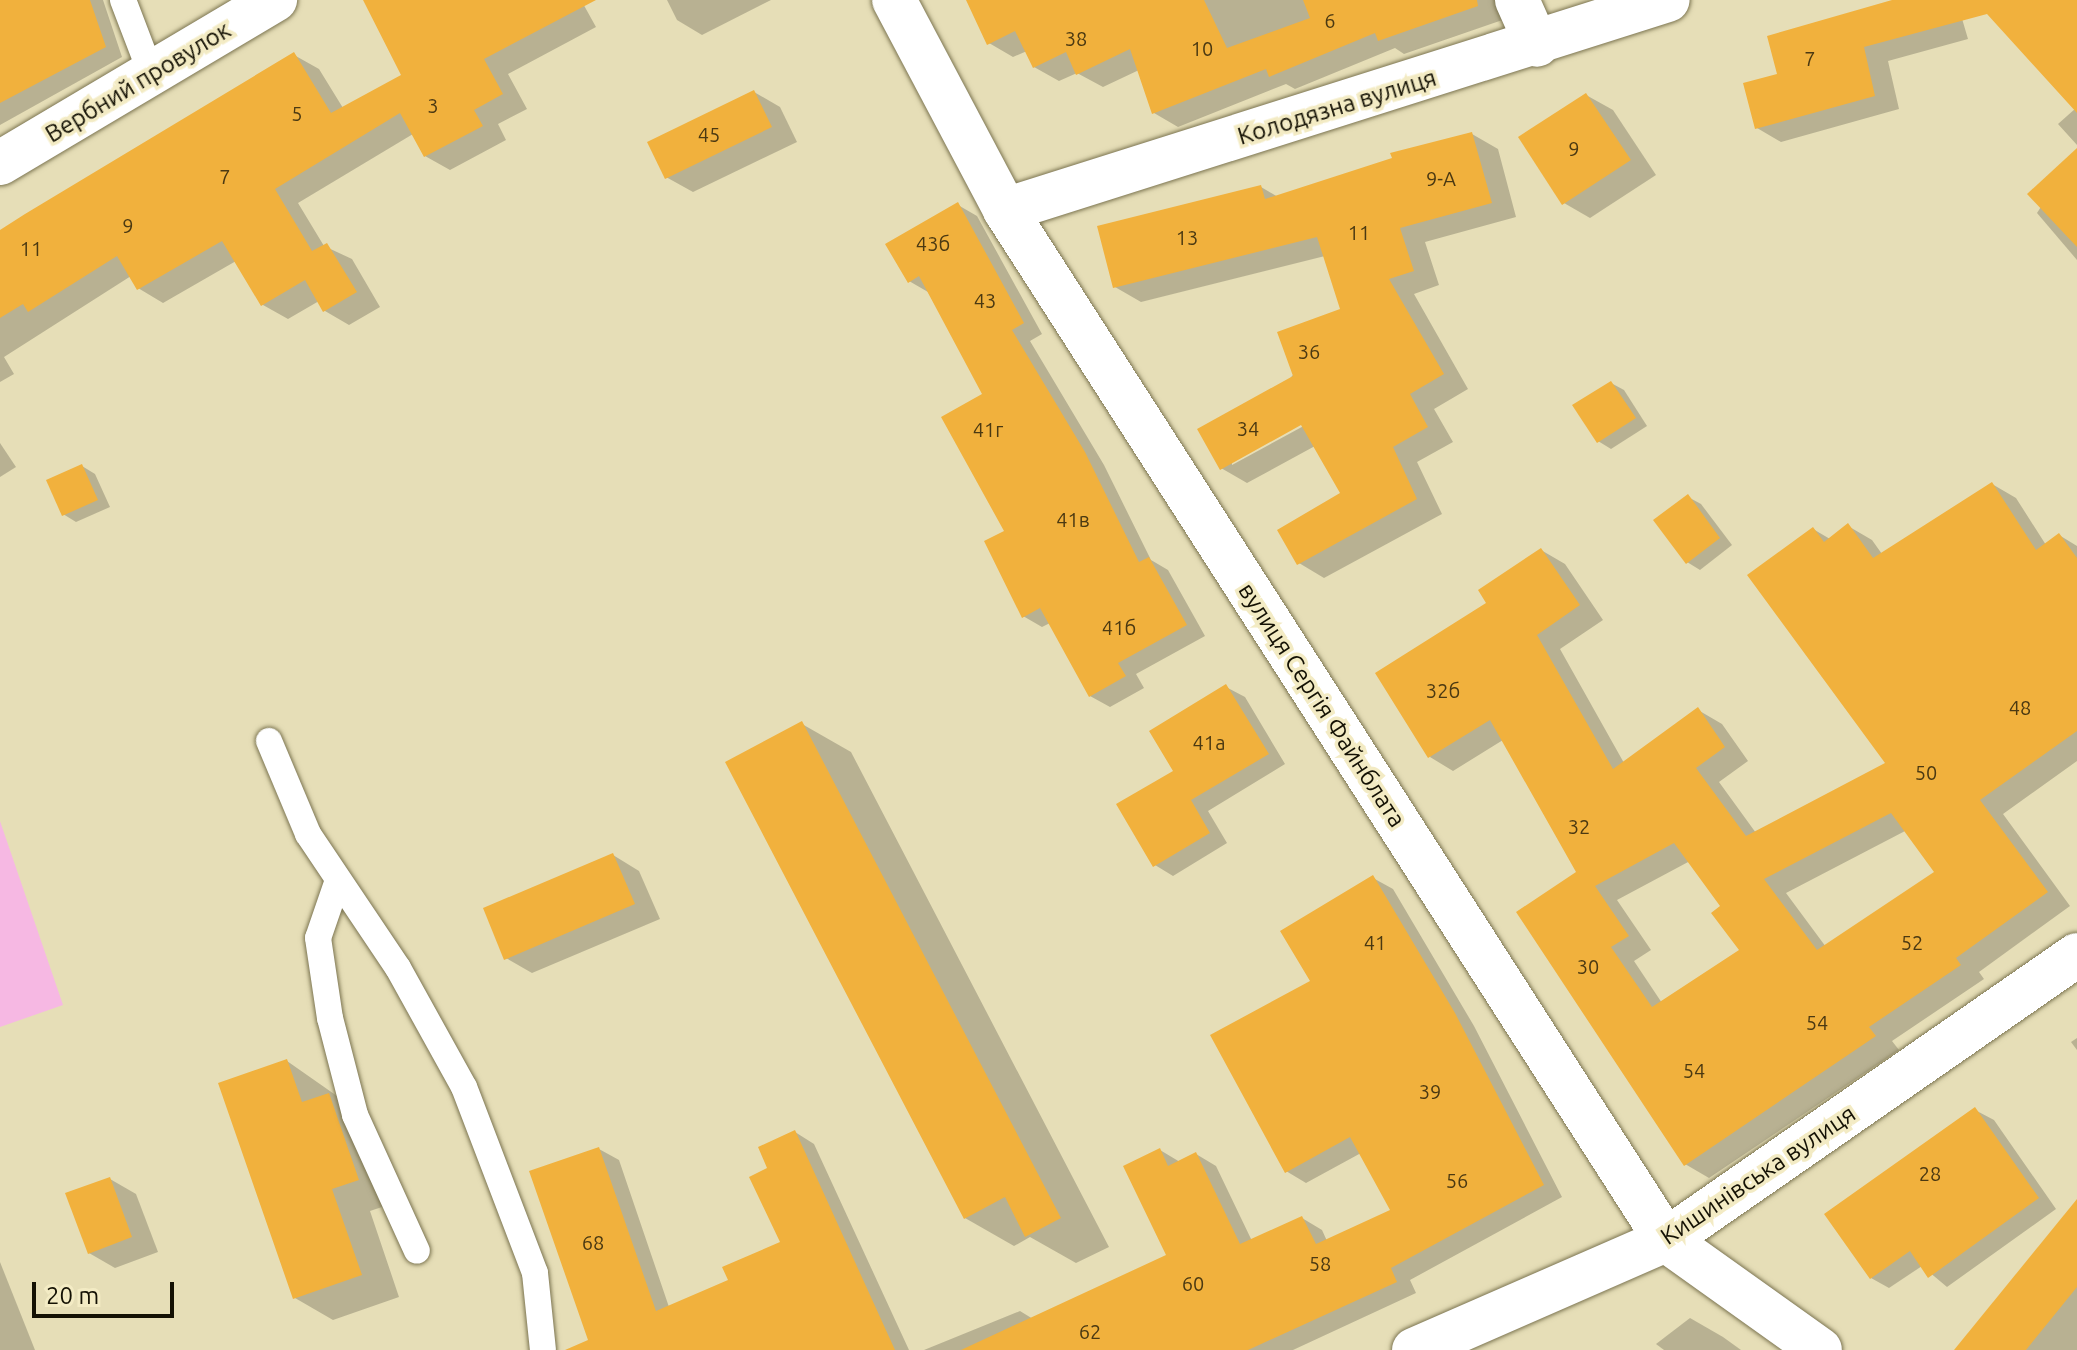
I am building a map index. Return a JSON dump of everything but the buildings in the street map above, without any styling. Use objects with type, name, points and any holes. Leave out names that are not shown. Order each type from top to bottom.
[{"type":"street","name":"Вербний провулок","points":[[0,163],[152,76],[275,0]]},
{"type":"street","name":"вулиця Сергія Файнблата","points":[[894,0],[1005,210],[1666,1240],[1820,1350]]},
{"type":"street","points":[[1517,0],[1537,45]]},
{"type":"street","name":"Колодязна вулиця","points":[[1005,210],[1537,45],[1668,0]]},
{"type":"street","name":"Кишинівська вулиця","points":[[1414,1350],[1666,1240],[2077,955]]},
{"type":"lane","points":[[123,0],[152,76]]},
{"type":"lane","points":[[269,741],[308,834],[398,968],[464,1087],[535,1273],[543,1350]]},
{"type":"lane","points":[[338,880],[318,938],[330,1018],[355,1115],[417,1251]]},
{"type":"shaded area","points":[[0,821],[63,1005],[0,1027]]}]
